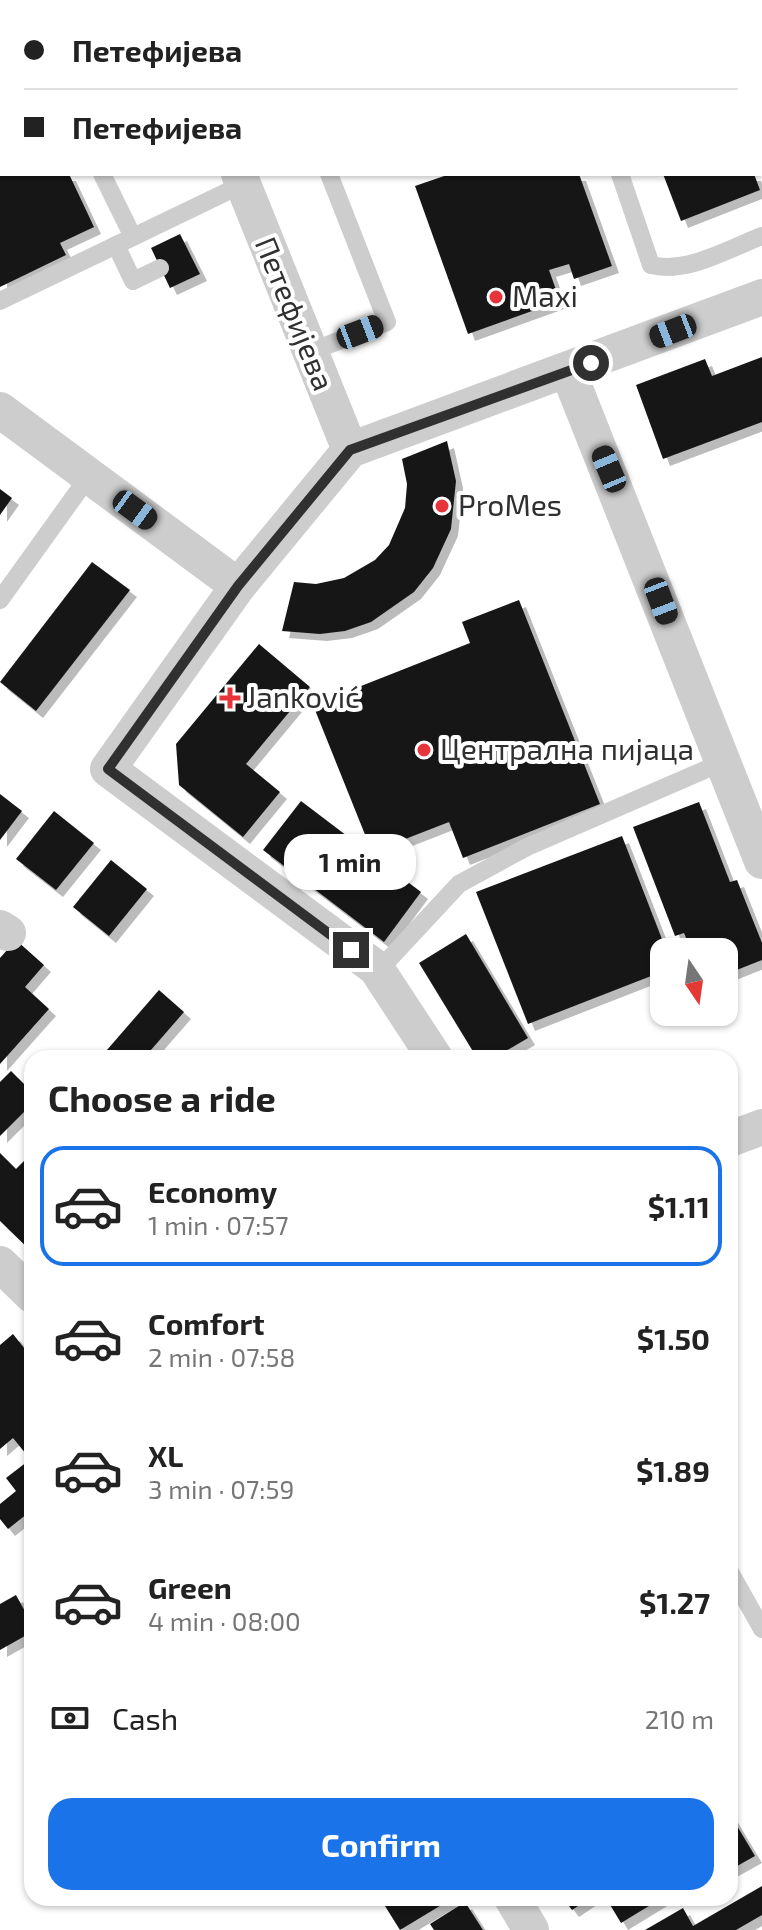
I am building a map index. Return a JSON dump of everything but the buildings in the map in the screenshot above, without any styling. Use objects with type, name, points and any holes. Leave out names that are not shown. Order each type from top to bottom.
[{"type":"street","name":"Петефијева","points":[[238,178],[350,450]]},
{"type":"street","points":[[430,1050],[378,971],[108,769],[238,586],[350,450],[762,297]]},
{"type":"street","points":[[568,371],[762,861]]},
{"type":"street","points":[[0,410],[238,586]]},
{"type":"street","points":[[738,1136],[762,1127]]},
{"type":"street","points":[[0,1264],[24,1287]]},
{"type":"street","points":[[517,1906],[531,1930]]},
{"type":"lane","points":[[103,176],[124,241],[133,281],[160,268]]},
{"type":"lane","points":[[310,352],[387,322],[330,176]]},
{"type":"lane","points":[[621,176],[651,265],[666,269],[683,266],[762,236]]},
{"type":"lane","points":[[0,301],[51,270],[124,241],[238,178]]},
{"type":"lane","points":[[0,600],[89,476]]},
{"type":"lane","points":[[378,971],[459,884],[527,847],[723,762]]},
{"type":"lane","points":[[738,1586],[762,1629]]},
{"type":"place","name":"Maxi","points":[[496,297]]},
{"type":"place","name":"ProMes","points":[[442,506]]},
{"type":"place","name":"Janković","points":[[230,698]]},
{"type":"place","name":"Централна пијаца","points":[[424,750]]},
{"type":"route","points":[[351,950],[108,769],[238,586],[350,450],[591,363]]}]
